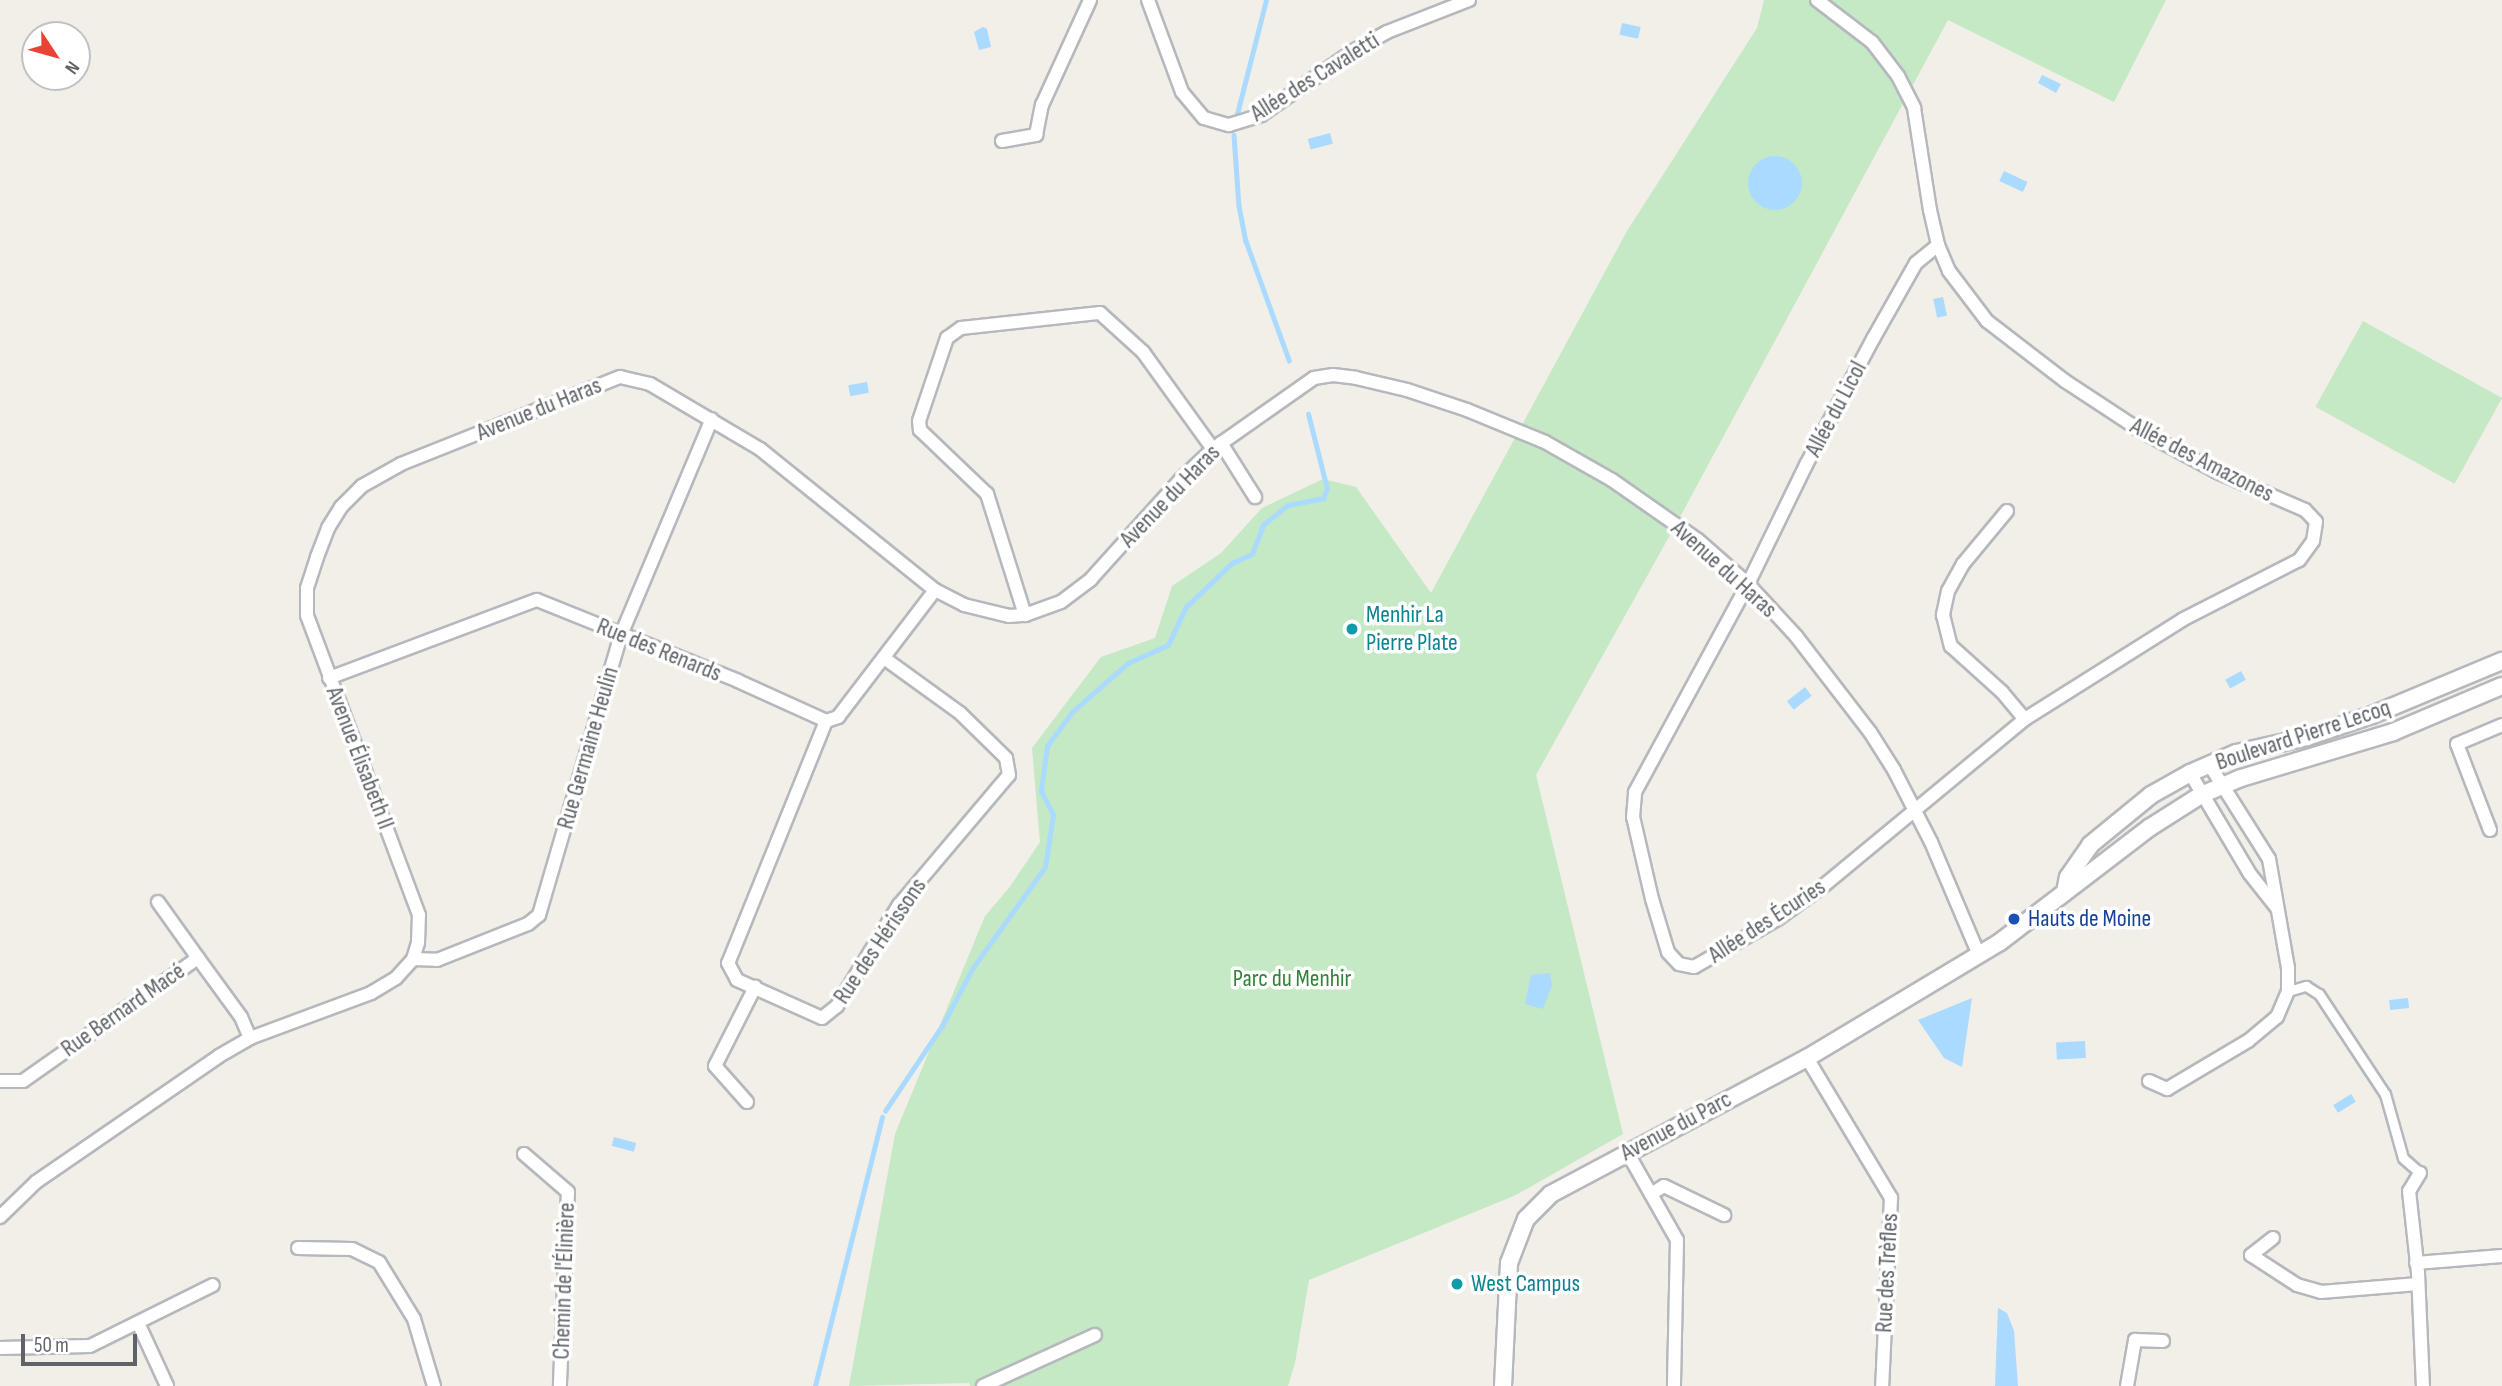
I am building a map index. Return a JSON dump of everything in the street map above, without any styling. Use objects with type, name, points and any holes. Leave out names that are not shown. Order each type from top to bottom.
[{"type":"street","points":[[1002,141],[1037,135],[1042,105],[1090,0]]},
{"type":"street","name":"Allée des Cavaletti","points":[[1148,0],[1182,92],[1204,118],[1229,125],[1261,115],[1353,51],[1387,32],[1469,0]]},
{"type":"street","name":"Allée des Amazones","points":[[1817,0],[1872,43],[1898,76],[1914,108],[1938,245],[1949,271],[1987,321],[2024,352],[2152,437],[2217,472],[2305,510],[2316,522],[2313,541],[2300,560],[2182,620],[2025,719],[1914,811]]},
{"type":"street","name":"Allée du Licol","points":[[1748,584],[1806,465],[1916,263],[1938,245]]},
{"type":"street","points":[[1025,615],[987,495],[920,430],[919,421],[947,338],[961,328],[1100,313],[1143,352],[1255,496]]},
{"type":"street","name":"Avenue du Haras","points":[[317,557],[328,528],[341,506],[362,486],[401,464],[620,377],[650,384],[712,419],[809,486],[935,590],[964,605],[991,613],[1025,615],[1061,602],[1091,579],[1181,479],[1217,446],[1314,378],[1333,375],[1356,377],[1467,410],[1556,449],[1612,480],[1698,540],[1748,584],[1796,636],[1863,722],[1914,811],[1953,889],[1979,955]]},
{"type":"street","name":"Rue Germaine Heulin","points":[[413,959],[437,960],[528,924],[539,915],[621,635],[712,419]]},
{"type":"street","points":[[2007,511],[1963,564],[1948,591],[1943,615],[1951,646],[2003,692],[2025,719]]},
{"type":"street","name":"Avenue Élisabeth II","points":[[317,557],[307,589],[307,615],[419,915],[418,943],[413,959]]},
{"type":"street","name":"Allée des Écuries","points":[[1748,584],[1635,792],[1633,817],[1668,952],[1679,964],[1694,967],[1740,942],[1822,887],[1914,811]]},
{"type":"street","points":[[826,721],[838,717],[935,590]]},
{"type":"street","name":"Rue des Renards","points":[[329,678],[537,600],[826,721]]},
{"type":"street","name":"Rue des Hérissons","points":[[826,721],[728,963],[737,980],[822,1018],[837,1006],[899,905],[1009,775],[1006,758],[960,713],[884,658]]},
{"type":"street","name":"Boulevard Pierre Lecoq","points":[[2065,892],[2067,877],[2090,845],[2151,795],[2190,773],[2236,753],[2307,737],[2372,715],[2502,661]]},
{"type":"street","name":"Boulevard Pierre Lecoq","points":[[1979,955],[2028,922],[2149,828],[2201,795],[2222,785],[2393,732],[2502,686]]},
{"type":"street","points":[[2490,830],[2457,744],[2502,725]]},
{"type":"street","points":[[2149,1082],[2167,1089],[2248,1041],[2277,1017],[2288,991],[2288,968],[2269,859],[2209,764]]},
{"type":"street","points":[[2190,773],[2250,874],[2278,910]]},
{"type":"street","points":[[158,902],[198,958]]},
{"type":"street","name":"Avenue du Parc","points":[[1503,1386],[1509,1263],[1527,1219],[1551,1194],[1807,1058],[1979,955]]},
{"type":"street","name":"Rue Bernard Macé","points":[[0,1081],[23,1081],[198,958],[241,1017],[250,1038]]},
{"type":"street","points":[[0,1217],[36,1182],[219,1056],[250,1038],[371,993],[396,978],[413,959]]},
{"type":"street","points":[[2288,991],[2306,986],[2319,994],[2385,1094],[2403,1158],[2420,1173],[2409,1191],[2418,1284],[2423,1386]]},
{"type":"street","points":[[747,1102],[715,1066],[755,987]]},
{"type":"street","name":"Rue des Trèfles","points":[[1807,1058],[1891,1198],[1882,1386]]},
{"type":"street","points":[[1627,1152],[1676,1240],[1674,1386]]},
{"type":"street","name":"Chemin de l'Élinière","points":[[524,1154],[568,1192],[560,1386]]},
{"type":"street","points":[[1651,1194],[1664,1186],[1724,1215]]},
{"type":"street","points":[[2273,1238],[2251,1255],[2297,1285],[2321,1292],[2418,1284]]},
{"type":"street","points":[[298,1248],[352,1249],[379,1262],[414,1319],[434,1386]]},
{"type":"street","points":[[2416,1263],[2502,1256]]},
{"type":"street","points":[[0,1348],[90,1346],[139,1325],[213,1285]]},
{"type":"street","points":[[139,1325],[167,1386]]},
{"type":"street","points":[[983,1386],[1095,1335]]},
{"type":"street","points":[[2127,1386],[2135,1340],[2163,1341]]},
{"type":"green space","name":"Parc du Menhir","points":[[1764,0],[2166,0],[2114,102],[1948,20],[1680,517],[1536,775],[1623,1134],[1516,1195],[1309,1280],[1295,1363],[1288,1386],[970,1386],[969,1383],[849,1386],[895,1134],[985,916],[1009,888],[1040,842],[1032,748],[1101,657],[1155,638],[1172,586],[1221,553],[1262,508],[1323,479],[1356,487],[1431,593],[1627,231],[1757,28]]},
{"type":"green space","points":[[2363,321],[2502,398],[2455,484],[2315,407]]},
{"type":"water","points":[[1622,23],[1641,27],[1638,39],[1620,35]]},
{"type":"water","points":[[983,27],[987,29],[991,47],[979,50],[974,32]]},
{"type":"water","points":[[2042,75],[2061,84],[2056,93],[2038,83]]},
{"type":"water","points":[[1330,133],[1333,144],[1311,150],[1308,139]]},
{"type":"water","points":[[1775,156],[1794,164],[1802,183],[1794,202],[1775,210],[1756,202],[1748,183],[1756,164]]},
{"type":"water","points":[[2004,171],[2028,182],[2023,192],[1999,181]]},
{"type":"water","points":[[1943,297],[1947,316],[1937,318],[1933,299]]},
{"type":"water","points":[[867,382],[869,393],[850,396],[848,385]]},
{"type":"water","points":[[2241,671],[2246,680],[2230,688],[2225,680]]},
{"type":"water","points":[[1805,687],[1812,696],[1794,710],[1787,701]]},
{"type":"water","points":[[1550,973],[1552,985],[1543,1009],[1525,1004],[1531,975]]},
{"type":"water","points":[[1972,998],[1962,1067],[1944,1058],[1918,1020]]},
{"type":"water","points":[[2408,998],[2409,1008],[2390,1010],[2389,1000]]},
{"type":"water","points":[[2085,1041],[2086,1058],[2057,1059],[2056,1043]]},
{"type":"water","points":[[2351,1094],[2356,1102],[2338,1113],[2333,1105]]},
{"type":"water","points":[[614,1137],[636,1143],[634,1152],[612,1146]]},
{"type":"water","points":[[1998,1308],[2007,1313],[2014,1331],[2018,1386],[1995,1386]]},
{"type":"waterway","points":[[1237,114],[1266,0]]},
{"type":"waterway","points":[[1234,135],[1239,206],[1246,241],[1289,360]]},
{"type":"waterway","points":[[885,1111],[942,1026],[972,969],[1045,867],[1053,815],[1041,791],[1047,746],[1072,712],[1128,663],[1168,645],[1186,607],[1232,563],[1252,554],[1263,525],[1288,505],[1323,498],[1327,489],[1308,414]]},
{"type":"waterway","points":[[815,1386],[882,1117]]},
{"type":"place","name":"Menhir La Pierre Plate","points":[[1352,629]]},
{"type":"place","name":"Hauts de Moine","points":[[2014,919]]},
{"type":"place","name":"West Campus","points":[[1457,1284]]}]
